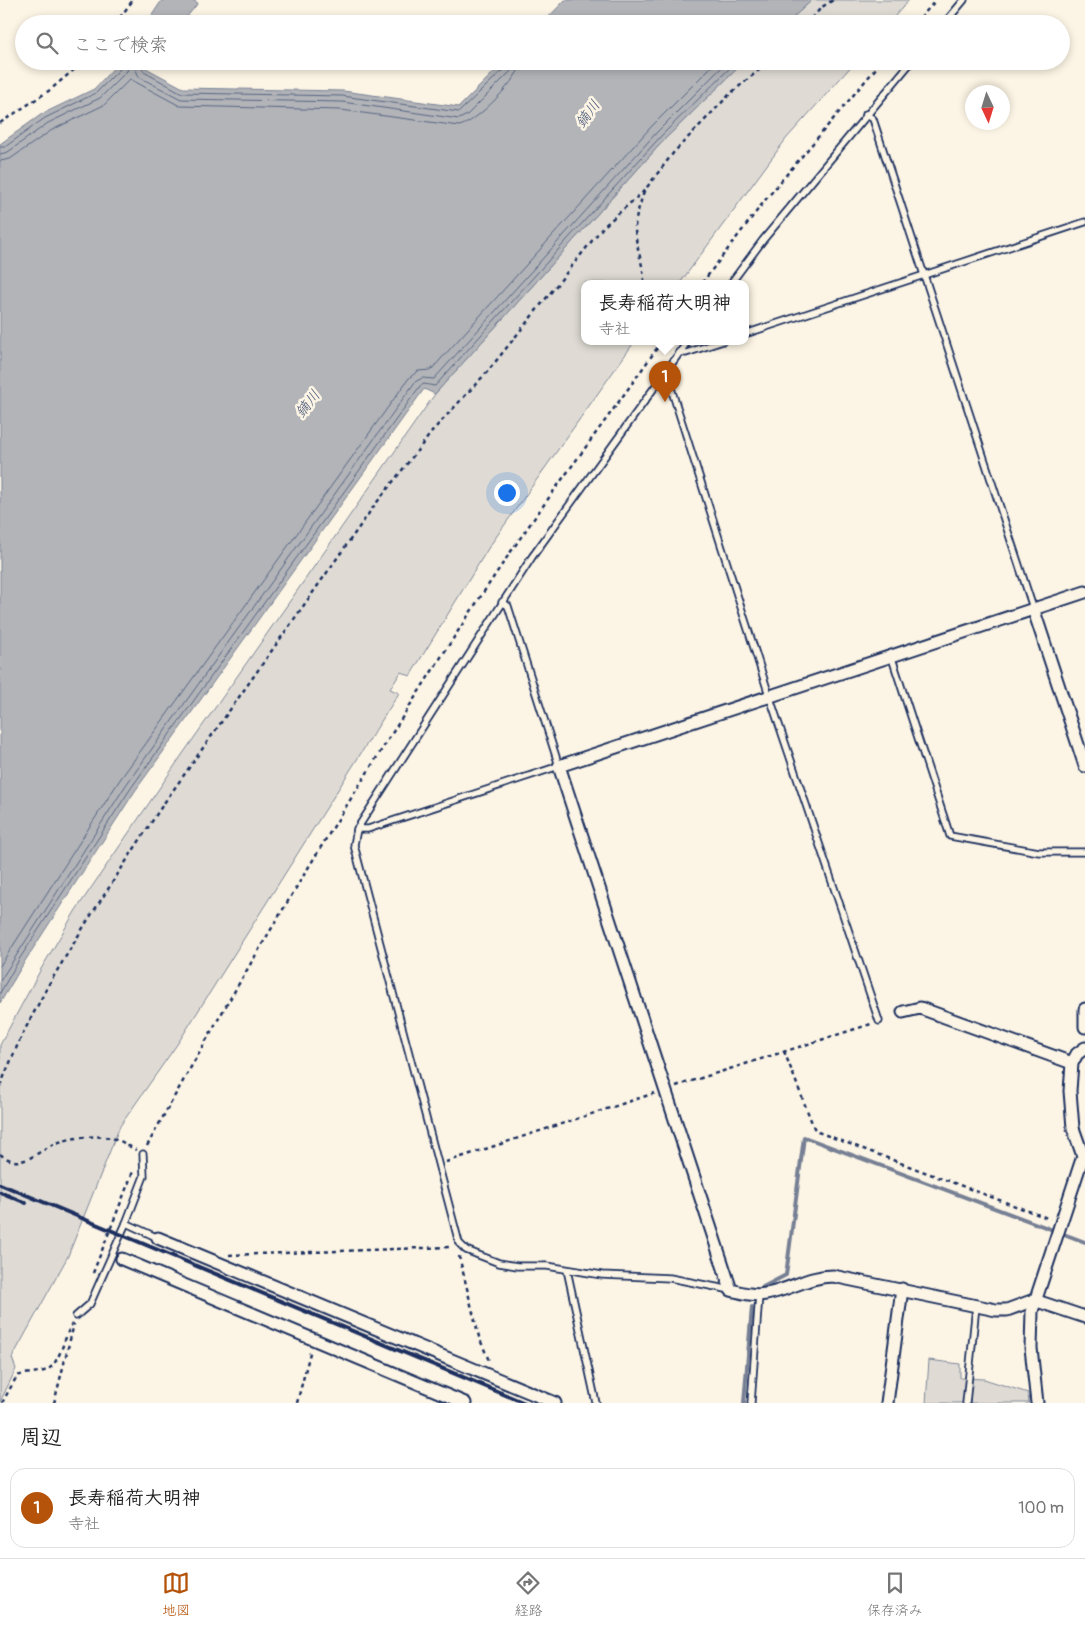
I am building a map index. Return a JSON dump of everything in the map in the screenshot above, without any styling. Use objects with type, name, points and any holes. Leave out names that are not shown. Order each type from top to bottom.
[{"type":"street","points":[[1085,592],[559,766],[732,1290],[759,1295],[822,1276],[855,1279],[1007,1310],[1034,1300],[1085,1317]]},
{"type":"street","points":[[1033,608],[1085,766]]},
{"type":"street","points":[[903,1012],[920,1008],[1072,1063]]},
{"type":"street","points":[[1085,1009],[1085,1027]]},
{"type":"street","points":[[1037,1403],[1031,1348],[1034,1300],[1083,1156],[1070,1112],[1072,1063],[1077,1054],[1085,1048]]},
{"type":"street","points":[[158,1238],[555,1403]]},
{"type":"street","points":[[122,1259],[465,1403]]},
{"type":"street","points":[[886,1403],[902,1289]]},
{"type":"lane","points":[[952,15],[964,0]]},
{"type":"lane","points":[[733,280],[866,114],[904,70]]},
{"type":"lane","points":[[866,114],[873,119],[1033,608]]},
{"type":"lane","points":[[749,333],[1085,222]]},
{"type":"lane","points":[[685,345],[576,492],[502,602],[357,829],[354,845],[460,1244],[499,1263],[602,1275],[688,1280],[732,1290]]},
{"type":"lane","points":[[679,352],[686,353],[711,345]]},
{"type":"lane","points":[[664,373],[672,391],[769,695],[878,1021]]},
{"type":"lane","points":[[357,829],[368,829],[559,766],[508,606],[502,602]]},
{"type":"lane","points":[[891,655],[950,836],[1040,852],[1085,852]]},
{"type":"lane","points":[[76,1316],[90,1304],[126,1224],[144,1176],[143,1154]]},
{"type":"lane","points":[[126,1224],[158,1238]]},
{"type":"lane","points":[[567,1270],[596,1403]]},
{"type":"lane","points":[[751,1403],[759,1295]]},
{"type":"lane","points":[[966,1403],[976,1305]]},
{"type":"path","points":[[122,15],[133,0]]},
{"type":"path","points":[[814,15],[833,0]]},
{"type":"path","points":[[923,15],[936,0]]},
{"type":"path","points":[[0,124],[50,90],[73,70]]},
{"type":"path","points":[[0,1086],[25,1029],[49,984],[162,806],[374,506],[435,428],[488,371],[603,227],[644,190],[674,152],[731,93],[759,70]]},
{"type":"path","points":[[704,280],[766,199],[874,70]]},
{"type":"path","points":[[644,190],[636,217],[635,230],[644,266],[644,280]]},
{"type":"path","points":[[151,1139],[182,1081],[343,813],[490,583],[659,345]]},
{"type":"path","points":[[784,1051],[814,1128],[818,1132],[1061,1223]]},
{"type":"path","points":[[0,1154],[15,1160],[33,1158],[55,1143],[97,1137],[116,1139],[143,1154]]},
{"type":"path","points":[[92,1275],[129,1178]]},
{"type":"path","points":[[210,1260],[222,1255],[446,1248],[460,1244],[459,1259],[479,1337],[490,1365],[489,1377]]},
{"type":"path","points":[[2,1403],[17,1376],[45,1370],[53,1366],[67,1331],[76,1316]]},
{"type":"path","points":[[54,1403],[69,1339]]},
{"type":"path","points":[[297,1403],[313,1340]]},
{"type":"shaded area","points":[[812,0],[909,0],[896,15],[796,15]]},
{"type":"shaded area","points":[[736,70],[848,70],[786,139],[682,280],[581,280],[581,345],[632,345],[489,547],[410,676],[401,672],[390,689],[399,693],[178,1043],[120,1126],[68,1256],[12,1358],[16,1369],[0,1402],[0,1045],[41,969],[76,910],[182,755],[435,394],[665,139]]},
{"type":"shaded area","points":[[929,1360],[960,1364],[960,1378],[984,1379],[1028,1393],[1029,1403],[926,1403]]},
{"type":"water","points":[[162,0],[192,0],[198,3],[188,15],[152,15]]},
{"type":"water","points":[[565,0],[812,0],[796,15],[551,15]]},
{"type":"water","name":"鏑川","points":[[112,70],[150,70],[183,88],[343,91],[459,107],[496,70],[736,70],[665,139],[435,394],[424,389],[135,791],[0,1003],[0,144],[42,114],[94,89]]},
{"type":"waterway","points":[[763,1287],[786,1275],[804,1137],[1085,1242]]},
{"type":"waterway","points":[[744,1403],[752,1307]]},
{"type":"railway","points":[[0,1184],[525,1403]]},
{"type":"railway","points":[[0,1192],[26,1203]]},
{"type":"place","name":"長寿稲荷大明神","points":[[665,402]]}]
